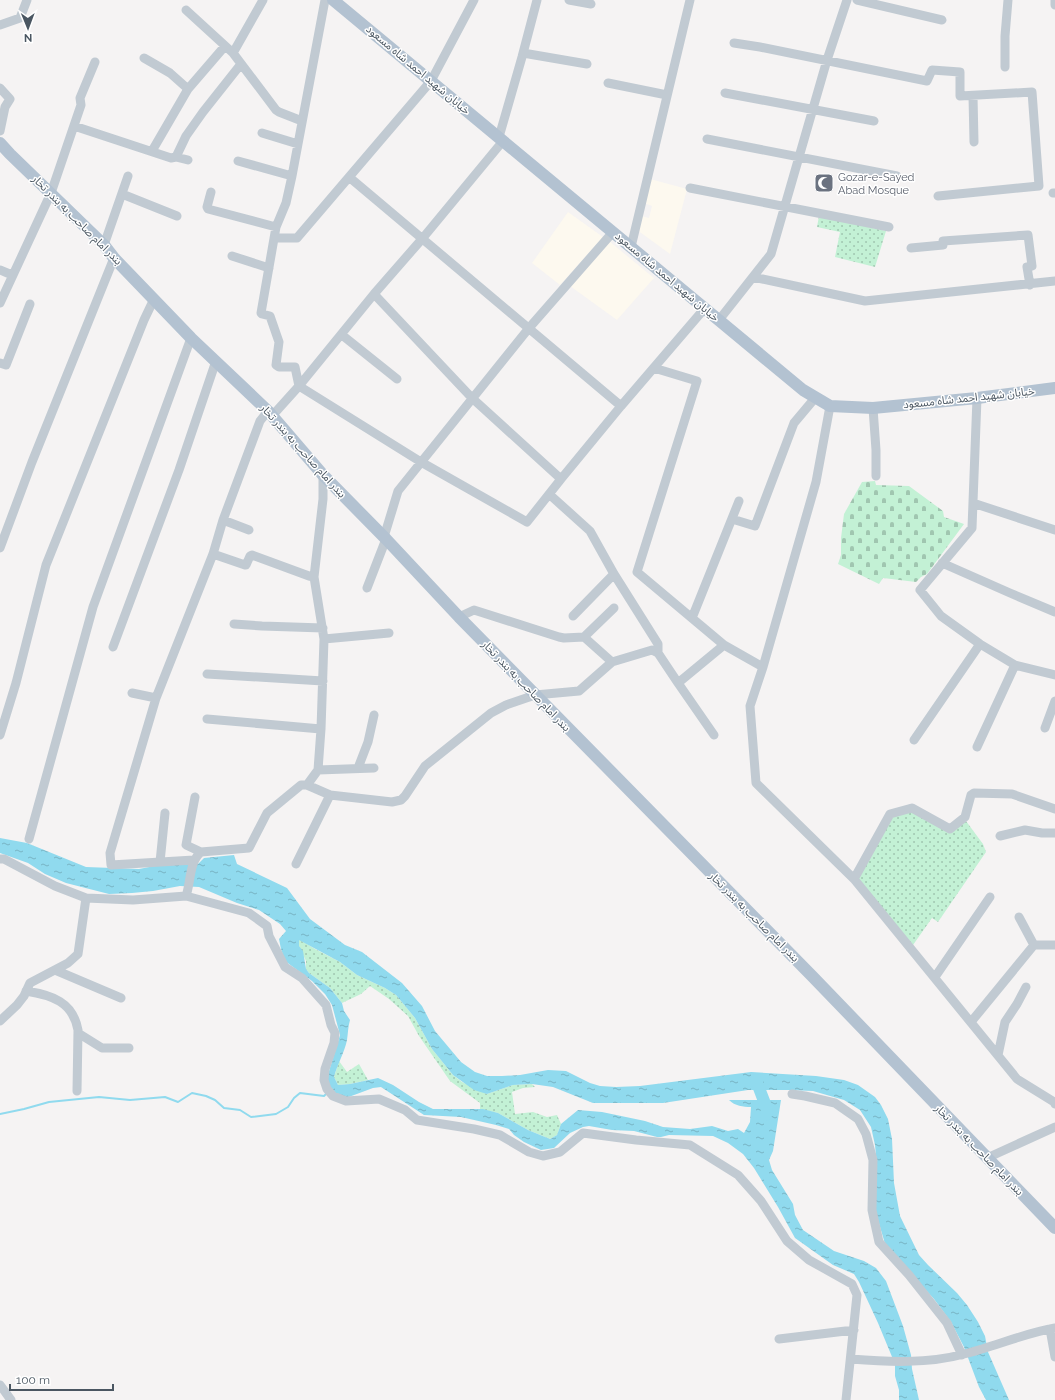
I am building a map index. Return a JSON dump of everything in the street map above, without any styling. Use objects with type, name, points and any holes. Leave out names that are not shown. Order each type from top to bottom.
[{"type":"main road","name":"خیابان شهید احمد شاه مسعود","points":[[333,0],[803,390],[815,398],[830,406],[873,408],[977,398],[1055,388]]},
{"type":"main road","name":"بندر امام صاحب به بندر تخار","points":[[0,143],[5,155],[51,193],[104,246],[191,338],[270,414],[323,475],[385,538],[459,617],[818,982],[1055,1228]]},
{"type":"street","points":[[0,25],[20,18],[27,0]]},
{"type":"street","points":[[233,53],[263,0]]},
{"type":"street","points":[[325,0],[292,176],[286,202],[276,227],[262,313],[270,316],[279,342],[276,364],[279,367],[295,367],[299,386],[421,462],[527,522],[621,406],[705,308]]},
{"type":"street","points":[[274,238],[297,238],[431,81],[474,0]]},
{"type":"street","points":[[194,861],[111,864],[110,853],[156,698],[213,554],[223,520],[260,421],[270,414],[299,386],[374,294],[422,239],[501,139],[537,0]]},
{"type":"street","points":[[569,0],[591,4]]},
{"type":"street","points":[[631,247],[690,0]]},
{"type":"street","points":[[857,0],[942,20]]},
{"type":"street","points":[[1005,67],[1005,36],[1008,0]]},
{"type":"street","points":[[1055,0],[1055,5]]},
{"type":"street","points":[[719,320],[771,254],[844,1]]},
{"type":"street","points":[[186,10],[233,53],[276,110],[302,121]]},
{"type":"street","points":[[734,43],[827,60],[927,81],[932,70],[960,72],[960,96],[1032,92],[1039,186],[938,196]]},
{"type":"street","points":[[152,151],[188,89],[225,46]]},
{"type":"street","points":[[523,53],[587,64]]},
{"type":"street","points":[[144,58],[170,72],[188,89]]},
{"type":"street","points":[[1,297],[51,193],[81,105],[80,98],[94,62]]},
{"type":"street","points":[[176,157],[186,136],[241,64]]},
{"type":"street","points":[[608,83],[667,95]]},
{"type":"street","points":[[0,88],[10,99],[5,107],[0,131]]},
{"type":"street","points":[[725,93],[874,122]]},
{"type":"street","points":[[973,96],[974,142]]},
{"type":"street","points":[[74,126],[171,158],[176,157],[188,160]]},
{"type":"street","points":[[262,133],[298,144]]},
{"type":"street","points":[[707,139],[897,176]]},
{"type":"street","points":[[238,161],[292,176]]},
{"type":"street","points":[[104,246],[128,176]]},
{"type":"street","points":[[349,177],[621,406]]},
{"type":"street","points":[[690,188],[889,227]]},
{"type":"street","points":[[211,192],[206,204],[208,209],[276,227]]},
{"type":"street","points":[[122,194],[177,216]]},
{"type":"street","points":[[367,588],[385,538],[398,491],[529,328],[613,232]]},
{"type":"street","points":[[912,248],[943,245],[943,241],[1028,235],[1032,266],[1027,266],[1030,285]]},
{"type":"street","points":[[232,256],[269,268]]},
{"type":"street","points":[[0,548],[32,462],[114,258]]},
{"type":"street","points":[[0,270],[12,275]]},
{"type":"street","points":[[753,276],[865,301],[1030,285],[1055,281]]},
{"type":"street","points":[[374,294],[472,398],[561,479]]},
{"type":"street","points":[[0,735],[16,683],[46,566],[144,320],[154,299]]},
{"type":"street","points":[[0,363],[6,365],[30,304]]},
{"type":"street","points":[[342,335],[397,379]]},
{"type":"street","points":[[29,838],[93,607],[191,338]]},
{"type":"street","points":[[113,647],[179,470],[216,361]]},
{"type":"street","points":[[654,368],[697,381],[637,572],[724,645],[764,667]]},
{"type":"street","points":[[732,519],[755,526],[794,423],[815,398]]},
{"type":"street","points":[[977,398],[972,528],[920,588],[920,592],[941,616],[980,644],[1015,665],[1055,675]]},
{"type":"street","points":[[830,406],[816,482],[764,667],[750,706],[756,783],[854,879],[1017,1079],[1055,1104]]},
{"type":"street","points":[[873,408],[876,476]]},
{"type":"street","points":[[307,785],[318,770],[322,729],[324,639],[314,577],[323,499],[323,475]]},
{"type":"street","points":[[549,494],[590,531],[614,574],[658,644],[658,653]]},
{"type":"street","points":[[692,618],[739,501]]},
{"type":"street","points":[[973,503],[1055,530]]},
{"type":"street","points":[[223,520],[249,530]]},
{"type":"street","points":[[213,554],[245,565],[252,555],[314,577]]},
{"type":"street","points":[[942,563],[1055,612]]},
{"type":"street","points":[[573,616],[614,574]]},
{"type":"street","points":[[584,637],[614,608]]},
{"type":"street","points":[[459,617],[474,610],[559,637],[584,637],[612,662]]},
{"type":"street","points":[[234,624],[323,628]]},
{"type":"street","points":[[324,639],[389,633]]},
{"type":"street","points":[[914,740],[980,644]]},
{"type":"street","points":[[678,683],[724,645]]},
{"type":"street","points":[[195,797],[186,846],[201,852],[249,848],[267,813],[301,785],[307,785],[330,795],[392,802],[401,800],[425,766],[491,713],[506,705],[535,695],[579,692],[612,662],[652,650],[658,653],[714,735]]},
{"type":"street","points":[[977,747],[1015,665]]},
{"type":"street","points":[[207,674],[323,681]]},
{"type":"street","points":[[132,693],[156,698]]},
{"type":"street","points":[[1045,728],[1055,701]]},
{"type":"street","points":[[358,768],[368,742],[374,715]]},
{"type":"street","points":[[207,719],[322,729]]},
{"type":"street","points":[[318,770],[374,768]]},
{"type":"street","points":[[854,879],[890,814],[912,808],[950,829],[964,817],[971,795],[974,793],[1012,794],[1055,809]]},
{"type":"street","points":[[296,864],[330,795]]},
{"type":"street","points":[[160,862],[165,813]]},
{"type":"street","points":[[1000,836],[1026,830],[1042,833],[1055,833]]},
{"type":"street","points":[[187,893],[194,861],[201,852]]},
{"type":"street","points":[[0,859],[4,859],[55,886],[86,898],[133,900],[187,893],[249,913],[267,926],[269,936],[285,967],[302,978],[326,1005],[331,1025],[336,1033],[325,1070],[324,1080],[330,1093],[346,1101],[379,1098],[405,1110],[417,1120],[474,1129],[500,1135],[529,1152],[543,1156],[560,1152],[583,1133],[690,1145],[738,1175],[761,1202],[787,1241],[808,1260],[852,1284],[858,1295],[846,1400]]},
{"type":"street","points":[[935,977],[990,897]]},
{"type":"street","points":[[0,1021],[17,1005],[26,992],[30,982],[55,970],[78,954],[86,898]]},
{"type":"street","points":[[1020,917],[1034,945]]},
{"type":"street","points":[[971,1022],[1034,945]]},
{"type":"street","points":[[1034,945],[1055,945]]},
{"type":"street","points":[[55,970],[121,998]]},
{"type":"street","points":[[998,1055],[1005,1022],[1026,987]]},
{"type":"street","points":[[26,992],[44,994],[62,1002],[77,1022],[77,1092]]},
{"type":"street","points":[[78,1033],[102,1048],[129,1048]]},
{"type":"street","points":[[792,1094],[835,1103],[858,1119],[866,1134],[873,1160],[872,1210],[879,1242],[909,1275],[947,1323],[962,1355]]},
{"type":"street","points":[[987,1158],[1055,1127]]},
{"type":"street","points":[[850,1359],[887,1361],[944,1358],[962,1355],[1053,1329],[1055,1357]]},
{"type":"street","points":[[779,1339],[854,1330]]},
{"type":"street","points":[[0,1385],[12,1400]]},
{"type":"shaded area","points":[[650,179],[687,189],[670,254],[637,230],[641,216],[649,218],[652,206],[644,203]]},
{"type":"shaded area","points":[[568,212],[603,237],[560,285],[532,263]]},
{"type":"shaded area","points":[[609,241],[654,278],[617,320],[570,286]]},
{"type":"green space","points":[[819,216],[886,231],[875,267],[835,257],[840,232],[817,227]]},
{"type":"green space","points":[[875,481],[876,485],[909,486],[943,511],[944,517],[964,524],[927,574],[916,582],[883,578],[879,584],[838,564],[841,555],[841,538],[844,514],[862,482]]},
{"type":"green space","points":[[913,811],[949,833],[963,817],[983,844],[986,852],[938,922],[932,918],[913,945],[856,878],[891,817]]},
{"type":"green space","points":[[299,939],[340,962],[357,975],[385,988],[396,995],[415,1018],[432,1049],[453,1075],[462,1082],[487,1094],[513,1085],[532,1084],[535,1087],[523,1088],[512,1092],[515,1114],[533,1112],[547,1117],[557,1115],[561,1124],[557,1135],[550,1139],[528,1130],[498,1113],[480,1109],[480,1103],[450,1081],[419,1036],[408,1016],[389,999],[370,986],[361,994],[342,1003],[330,988],[309,973],[306,969],[306,961],[299,946]]},
{"type":"green space","points":[[339,1061],[347,1072],[359,1064],[368,1080],[338,1085],[334,1077]]},
{"type":"water","points":[[0,838],[27,843],[86,867],[139,869],[180,861],[198,864],[204,858],[234,855],[237,864],[287,888],[310,919],[345,945],[362,952],[402,983],[422,1006],[435,1031],[461,1062],[475,1072],[487,1076],[520,1075],[548,1070],[566,1071],[590,1083],[600,1086],[616,1087],[640,1086],[751,1072],[816,1076],[844,1080],[858,1085],[875,1097],[888,1119],[892,1139],[894,1183],[900,1216],[919,1255],[957,1293],[978,1322],[985,1336],[988,1352],[1009,1400],[986,1400],[979,1387],[964,1347],[951,1322],[934,1299],[886,1247],[875,1210],[877,1166],[875,1145],[871,1127],[860,1110],[844,1100],[813,1091],[748,1090],[663,1103],[593,1103],[553,1087],[532,1084],[513,1085],[487,1094],[474,1090],[453,1075],[432,1049],[415,1018],[396,995],[385,988],[357,975],[340,962],[299,940],[299,946],[303,951],[306,969],[309,973],[330,988],[342,1003],[344,1011],[350,1020],[346,1044],[334,1077],[338,1085],[378,1078],[393,1085],[419,1102],[433,1109],[483,1109],[498,1113],[528,1130],[550,1139],[557,1135],[561,1124],[578,1110],[602,1112],[645,1121],[663,1127],[690,1129],[712,1126],[728,1131],[738,1129],[744,1133],[750,1122],[751,1107],[739,1106],[729,1100],[781,1100],[773,1151],[769,1160],[772,1170],[793,1204],[795,1215],[803,1230],[834,1251],[864,1261],[876,1268],[886,1281],[903,1326],[911,1355],[912,1369],[919,1400],[899,1400],[899,1390],[895,1376],[895,1364],[878,1323],[854,1274],[833,1265],[795,1238],[754,1168],[743,1154],[728,1143],[713,1136],[669,1135],[657,1137],[634,1131],[612,1130],[589,1126],[570,1133],[554,1148],[541,1150],[524,1142],[514,1135],[509,1129],[496,1125],[461,1117],[424,1115],[381,1087],[373,1088],[346,1098],[337,1096],[326,1081],[340,1035],[332,1005],[325,994],[312,981],[285,961],[279,939],[286,931],[280,924],[259,910],[237,903],[199,887],[180,886],[153,891],[109,894],[66,883],[45,874],[28,863],[0,853]]},
{"type":"waterway","points":[[756,1080],[767,1109],[766,1115]]},
{"type":"waterway","points":[[0,1114],[49,1102],[99,1097],[130,1100],[165,1097],[178,1102],[192,1093],[206,1096],[215,1100],[224,1108],[240,1110],[251,1117],[276,1114],[288,1107],[294,1098],[300,1093],[324,1096],[327,1093]]},
{"type":"place","name":"Gozar-e-Sayed Abad Mosque","points":[[824,183]]}]
